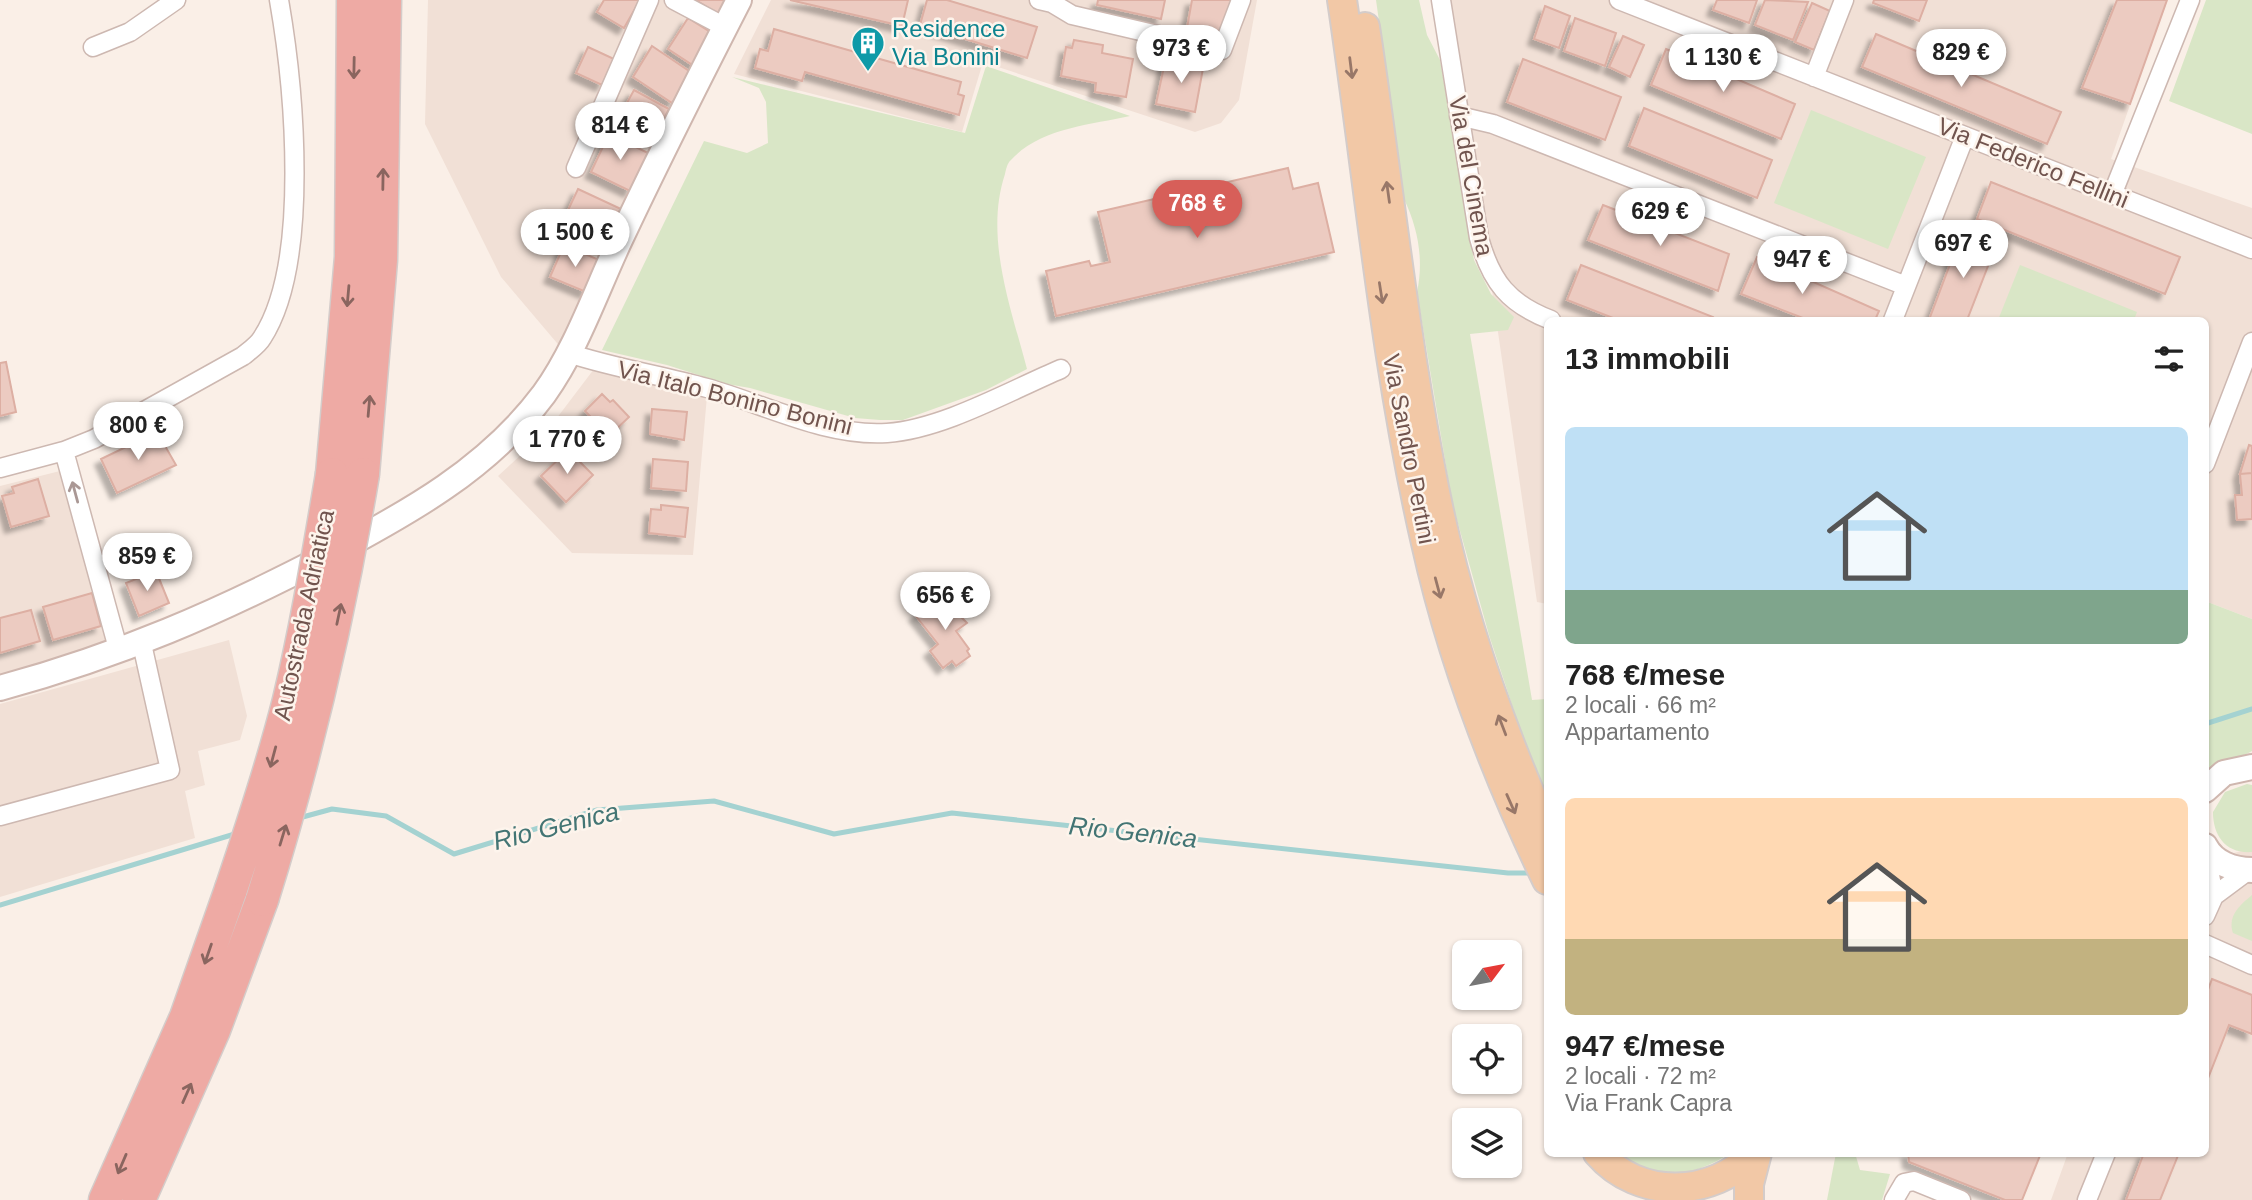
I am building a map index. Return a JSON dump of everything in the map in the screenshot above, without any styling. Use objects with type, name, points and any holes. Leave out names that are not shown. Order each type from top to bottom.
[{"type":"highway","name":"Autostrada Adriatica","points":[[105,1200],[186,1017],[231,889],[262,796],[311,601],[332,474],[351,257],[353,0]]},
{"type":"highway","name":"Autostrada Adriatica","points":[[139,1200],[214,1030],[262,900],[318,708],[341,605],[363,474],[381,260],[385,0]]},
{"type":"main road","points":[[0,688],[131,648],[243,600],[436,494],[486,456],[519,425],[545,391],[568,353],[672,128],[739,0]]},
{"type":"main road","name":"Via Sandro Pertini","points":[[1342,0],[1380,285],[1426,544],[1454,648],[1478,720],[1537,835]]},
{"type":"main road","name":"Via Sandro Pertini","points":[[1361,0],[1429,462],[1477,654],[1537,835],[1544,866]]},
{"type":"main road","points":[[2209,786],[2224,773],[2247,765]]},
{"type":"main road","points":[[2209,853],[2236,869],[2251,870]]},
{"type":"main road","points":[[1603,1157],[1629,1180],[1666,1195],[1713,1185],[1738,1171],[1752,1157]]},
{"type":"main road","points":[[1749,1200],[1749,1184],[1755,1157]]},
{"type":"street","points":[[93,47],[130,32],[176,0]]},
{"type":"street","points":[[0,468],[64,451],[94,439],[243,356],[261,340],[275,314],[286,274],[296,170],[279,0]]},
{"type":"street","points":[[576,168],[649,0]]},
{"type":"street","points":[[674,0],[725,26]]},
{"type":"street","points":[[1046,1],[1072,15],[1222,50],[1241,0]]},
{"type":"street","name":"Via del Cinema","points":[[1441,0],[1486,264],[1502,288],[1526,310],[1544,317]]},
{"type":"street","name":"Via Federico Fellini","points":[[1619,0],[2252,249]]},
{"type":"street","points":[[1815,76],[1844,0]]},
{"type":"street","points":[[2112,195],[2190,0]]},
{"type":"street","points":[[1459,116],[1493,124],[1906,286]]},
{"type":"street","points":[[1894,317],[1965,136]]},
{"type":"street","points":[[2209,454],[2252,342]]},
{"type":"street","name":"Via Italo Bonino Bonini","points":[[568,353],[628,371],[704,387],[809,421],[849,430],[887,433],[961,412],[1061,369]]},
{"type":"street","points":[[0,816],[170,770],[64,451]]},
{"type":"street","points":[[2209,870],[2214,896]]},
{"type":"street","points":[[2209,907],[2214,896],[2251,870]]},
{"type":"street","points":[[2209,946],[2252,965]]},
{"type":"street","points":[[2087,1200],[2104,1157]]},
{"type":"street","points":[[1894,1200],[1904,1183],[1914,1181],[1961,1200]]},
{"type":"shaded area","points":[[428,0],[734,0],[562,349],[501,277],[425,124]]},
{"type":"shaded area","points":[[771,0],[1257,0],[1239,100],[1221,123],[1195,132],[983,62],[962,132],[734,74]]},
{"type":"shaded area","points":[[1450,0],[2167,0],[2111,159],[2252,208],[2252,619],[2209,603],[2209,317],[1544,317],[1544,603],[1537,602]]},
{"type":"shaded area","points":[[594,369],[707,396],[693,555],[572,553],[498,476],[547,431]]},
{"type":"shaded area","points":[[64,470],[114,646],[0,681],[0,486]]},
{"type":"shaded area","points":[[229,640],[247,716],[240,740],[198,751],[205,785],[185,791],[195,838],[0,897],[0,704]]},
{"type":"shaded area","points":[[2252,848],[2252,1200],[2051,1200],[2067,1157],[2209,1157],[2209,860]]},
{"type":"green space","points":[[1376,0],[1419,0],[1427,35],[1440,60],[1474,260],[1491,294],[1514,317],[1508,330],[1470,334],[1532,700],[1544,699],[1544,794],[1535,775],[1489,635],[1452,502],[1417,292],[1420,268],[1418,244],[1404,199]]},
{"type":"green space","points":[[2206,0],[2252,0],[2252,134],[2169,101]]},
{"type":"green space","points":[[986,66],[1130,116],[1051,134],[1023,149],[1008,165],[999,198],[999,247],[1007,297],[1027,369],[986,390],[903,420],[880,420],[855,418],[667,365],[602,350],[704,141],[747,153],[768,143],[766,102],[759,88],[732,77],[965,133]]},
{"type":"green space","points":[[1811,110],[1926,157],[1888,249],[1774,203]]},
{"type":"green space","points":[[2020,265],[2137,312],[2135,317],[1999,317]]},
{"type":"green space","points":[[2209,603],[2252,619],[2252,751],[2209,769]]},
{"type":"green space","points":[[2247,784],[2252,785],[2252,852],[2235,850],[2223,842],[2215,829],[2213,812],[2225,792]]},
{"type":"green space","points":[[2252,895],[2252,941],[2233,933],[2232,921],[2236,911]]},
{"type":"green space","points":[[1626,1157],[1724,1157],[1704,1167],[1676,1173],[1661,1173],[1634,1163]]},
{"type":"green space","points":[[1835,1157],[1856,1157],[1860,1170],[1890,1174],[1882,1200],[1827,1200]]},
{"type":"building","points":[[604,0],[640,0],[624,28],[597,12]]},
{"type":"building","points":[[696,0],[726,0],[718,14]]},
{"type":"building","points":[[790,0],[908,0],[902,26]]},
{"type":"building","points":[[927,0],[947,0],[1037,27],[1027,58],[920,25]]},
{"type":"building","points":[[1098,0],[1165,0],[1161,19],[1097,5]]},
{"type":"building","points":[[1192,0],[1233,0],[1226,36],[1187,28]]},
{"type":"building","points":[[1717,0],[1757,0],[1749,23],[1713,10]]},
{"type":"building","points":[[1765,0],[1808,2],[1793,40],[1755,25]]},
{"type":"building","points":[[1874,0],[1927,0],[1919,21],[1873,3]]},
{"type":"building","points":[[2117,0],[2167,0],[2130,104],[2082,88]]},
{"type":"building","points":[[1812,3],[1830,11],[1814,50],[1795,42]]},
{"type":"building","points":[[1545,6],[1570,16],[1559,48],[1534,39]]},
{"type":"building","points":[[688,18],[715,35],[694,66],[668,49]]},
{"type":"building","points":[[1575,18],[1616,33],[1605,66],[1564,51]]},
{"type":"building","name":"Residence Via Bonini","points":[[774,29],[961,82],[958,94],[964,96],[959,115],[805,72],[802,81],[755,68],[760,49],[768,51]]},
{"type":"building","points":[[1876,34],[2061,112],[2047,144],[1862,67]]},
{"type":"building","points":[[1623,36],[1644,45],[1630,77],[1609,67]]},
{"type":"building","points":[[1074,40],[1103,45],[1102,53],[1133,59],[1126,97],[1095,92],[1096,83],[1061,76],[1066,47],[1072,48]]},
{"type":"building","points":[[652,46],[692,73],[672,103],[633,77]]},
{"type":"building","points":[[588,47],[614,59],[602,85],[576,73]]},
{"type":"building","points":[[1666,49],[1795,104],[1781,139],[1651,85]]},
{"type":"building","points":[[1182,59],[1204,63],[1195,112],[1156,104],[1165,62],[1181,66]]},
{"type":"building","points":[[1523,59],[1621,97],[1605,140],[1507,102]]},
{"type":"building","points":[[634,90],[669,109],[653,140],[617,121]]},
{"type":"building","points":[[1644,108],[1772,160],[1757,198],[1629,146]]},
{"type":"building","points":[[609,134],[648,153],[630,191],[591,172]]},
{"type":"building","points":[[1288,168],[1293,189],[1318,183],[1334,252],[1056,316],[1046,271],[1089,261],[1091,266],[1110,262],[1098,212]]},
{"type":"building","points":[[1991,182],[2180,257],[2165,294],[1977,219]]},
{"type":"building","points":[[578,189],[621,209],[604,245],[561,225]]},
{"type":"building","points":[[1603,205],[1729,254],[1718,291],[1588,240]]},
{"type":"building","points":[[1961,235],[1995,248],[1968,317],[1930,317]]},
{"type":"building","points":[[564,245],[599,260],[586,292],[550,277]]},
{"type":"building","points":[[1757,257],[1879,311],[1876,317],[1800,317],[1741,294]]},
{"type":"building","points":[[1581,265],[1713,317],[1610,317],[1567,300]]},
{"type":"building","points":[[6,362],[16,412],[0,416],[0,363]]},
{"type":"building","points":[[602,394],[610,402],[613,400],[629,417],[609,436],[585,411]]},
{"type":"building","points":[[652,409],[687,412],[684,440],[650,434]]},
{"type":"building","points":[[157,432],[176,465],[117,493],[101,459]]},
{"type":"building","points":[[2249,445],[2252,446],[2252,473],[2240,474]]},
{"type":"building","points":[[568,450],[593,475],[566,502],[541,476]]},
{"type":"building","points":[[653,459],[688,462],[686,491],[651,488]]},
{"type":"building","points":[[2252,473],[2252,519],[2237,520],[2235,495],[2242,495],[2240,474]]},
{"type":"building","points":[[38,479],[49,516],[11,527],[2,496],[14,493],[12,487]]},
{"type":"building","points":[[661,505],[688,508],[685,537],[649,533],[651,509],[661,510]]},
{"type":"building","points":[[156,571],[169,603],[139,616],[126,583]]},
{"type":"building","points":[[92,593],[101,626],[53,640],[43,607]]},
{"type":"building","points":[[940,596],[967,623],[956,631],[969,649],[967,651],[970,656],[956,666],[952,661],[943,668],[930,651],[938,644],[915,615]]},
{"type":"building","points":[[31,610],[40,641],[0,653],[0,618]]},
{"type":"building","points":[[2212,979],[2252,995],[2252,1034],[2229,1025],[2209,1076],[2209,987]]},
{"type":"building","points":[[1908,1157],[2039,1157],[2022,1200],[2005,1200],[1909,1162]]},
{"type":"building","points":[[2142,1157],[2177,1157],[2160,1200],[2126,1200]]},
{"type":"waterway","name":"Rio Genica","points":[[2209,723],[2252,709]]},
{"type":"waterway","name":"Rio Genica","points":[[299,818],[332,809],[386,816],[454,854],[597,810],[714,801],[834,834],[952,813],[1508,873],[1535,873]]},
{"type":"waterway","name":"Rio Genica","points":[[0,905],[238,833]]},
{"type":"place","name":"Residence Via Bonini","points":[[868,73]]}]
